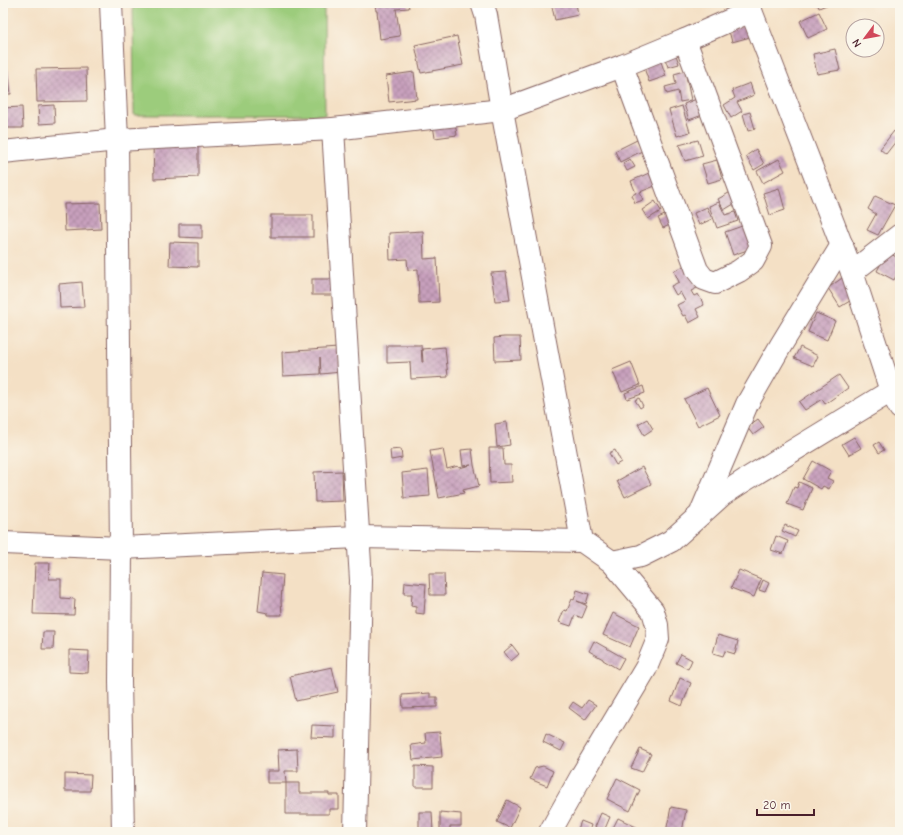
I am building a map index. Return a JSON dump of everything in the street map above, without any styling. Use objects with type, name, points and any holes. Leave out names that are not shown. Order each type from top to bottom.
[{"type":"street","points":[[111,3],[118,140],[121,548],[120,681],[123,832]]},
{"type":"street","points":[[482,3],[486,15],[502,110],[582,541]]},
{"type":"street","points":[[3,152],[118,140],[334,129],[502,110],[622,66],[685,40],[750,7],[852,272],[895,400],[745,480],[722,496],[671,541],[641,556],[612,562]]},
{"type":"street","points":[[622,66],[697,270],[704,279],[715,283],[739,271],[753,261],[761,246],[685,40]]},
{"type":"street","points":[[334,129],[361,580],[355,832]]},
{"type":"street","points":[[852,272],[900,235]]},
{"type":"street","points":[[699,516],[747,404],[842,245]]},
{"type":"street","points":[[3,543],[121,548],[358,537],[582,541],[612,562],[653,611],[657,625],[658,639],[646,668],[586,768],[550,832]]},
{"type":"green space","points":[[133,3],[324,3],[325,115],[134,115]]},
{"type":"building","points":[[375,3],[408,3],[409,8],[396,9],[400,36],[380,39]]},
{"type":"building","points":[[551,3],[576,3],[578,15],[555,20]]},
{"type":"building","points":[[817,3],[831,3],[819,8]]},
{"type":"building","points":[[819,12],[827,29],[808,38],[800,21]]},
{"type":"building","points":[[746,25],[750,37],[732,42],[729,31]]},
{"type":"building","points":[[457,36],[463,65],[421,73],[415,45]]},
{"type":"building","points":[[835,49],[840,70],[817,74],[813,54]]},
{"type":"building","points":[[675,52],[679,64],[668,67],[664,56]]},
{"type":"building","points":[[660,59],[666,76],[649,82],[643,65]]},
{"type":"building","points":[[86,68],[87,101],[37,102],[36,69]]},
{"type":"building","points":[[8,69],[11,94],[3,94],[3,70]]},
{"type":"building","points":[[685,71],[691,100],[680,102],[678,91],[667,94],[665,87],[676,84],[674,74]]},
{"type":"building","points":[[414,72],[417,99],[389,102],[386,76]]},
{"type":"building","points":[[750,83],[754,95],[737,102],[742,111],[731,118],[724,105],[735,98],[732,90]]},
{"type":"building","points":[[699,98],[705,114],[689,120],[684,104]]},
{"type":"building","points":[[54,105],[55,123],[39,124],[38,106]]},
{"type":"building","points":[[682,106],[690,132],[677,136],[669,110]]},
{"type":"building","points":[[22,107],[23,128],[5,128],[3,108]]},
{"type":"building","points":[[750,112],[755,129],[748,131],[743,114]]},
{"type":"building","points":[[455,123],[457,135],[435,138],[433,125]]},
{"type":"building","points":[[894,131],[900,136],[886,154],[880,149]]},
{"type":"building","points":[[198,139],[198,177],[154,179],[153,144]]},
{"type":"building","points":[[637,140],[642,151],[620,162],[615,151]]},
{"type":"building","points":[[698,140],[703,156],[685,161],[679,145]]},
{"type":"building","points":[[756,149],[764,164],[754,170],[746,156]]},
{"type":"building","points":[[630,159],[635,167],[627,171],[623,163]]},
{"type":"building","points":[[779,159],[785,171],[763,183],[757,171]]},
{"type":"building","points":[[717,160],[722,179],[708,183],[702,164]]},
{"type":"building","points":[[649,173],[655,186],[640,192],[643,200],[635,203],[632,195],[636,193],[631,181]]},
{"type":"building","points":[[779,188],[785,210],[770,215],[763,193]]},
{"type":"building","points":[[736,189],[742,199],[724,210],[718,199]]},
{"type":"building","points":[[875,196],[895,205],[878,235],[867,230],[876,214],[868,209]]},
{"type":"building","points":[[655,201],[661,211],[648,219],[642,210]]},
{"type":"building","points":[[719,202],[725,215],[735,212],[738,221],[717,228],[709,206]]},
{"type":"building","points":[[100,203],[101,229],[65,231],[64,204]]},
{"type":"building","points":[[707,207],[712,219],[699,225],[694,213]]},
{"type":"building","points":[[667,214],[672,224],[663,228],[658,218]]},
{"type":"building","points":[[271,215],[313,215],[313,237],[271,237]]},
{"type":"building","points":[[179,224],[202,224],[202,238],[179,237]]},
{"type":"building","points":[[745,225],[753,248],[733,255],[725,232]]},
{"type":"building","points":[[423,231],[424,259],[437,258],[439,302],[419,303],[418,269],[408,270],[407,259],[390,260],[389,233]]},
{"type":"building","points":[[170,242],[198,243],[198,267],[169,266]]},
{"type":"building","points":[[887,252],[900,259],[900,268],[894,280],[877,271]]},
{"type":"building","points":[[686,265],[697,288],[691,291],[694,296],[698,294],[704,305],[696,309],[700,317],[689,323],[677,305],[685,301],[680,292],[676,295],[671,286],[679,282],[674,271]]},
{"type":"building","points":[[506,272],[510,300],[495,301],[491,273]]},
{"type":"building","points":[[845,276],[858,296],[840,307],[828,288]]},
{"type":"building","points":[[312,279],[334,279],[334,295],[312,295]]},
{"type":"building","points":[[82,282],[84,307],[60,308],[59,284]]},
{"type":"building","points":[[816,313],[835,321],[827,340],[808,332]]},
{"type":"building","points":[[520,337],[521,360],[495,361],[494,338]]},
{"type":"building","points":[[387,345],[421,345],[422,362],[422,349],[445,347],[448,377],[411,379],[410,362],[387,363]]},
{"type":"building","points":[[800,347],[818,356],[813,366],[794,358]]},
{"type":"building","points":[[338,348],[341,372],[321,374],[320,357],[320,374],[283,376],[282,352]]},
{"type":"building","points":[[631,362],[640,385],[622,392],[612,370]]},
{"type":"building","points":[[839,375],[848,388],[825,404],[822,399],[805,410],[799,402]]},
{"type":"building","points":[[643,386],[645,393],[627,399],[625,393]]},
{"type":"building","points":[[707,388],[720,415],[698,426],[684,399]]},
{"type":"building","points":[[639,398],[643,406],[640,408],[635,400]]},
{"type":"building","points":[[647,419],[653,429],[644,435],[638,424]]},
{"type":"building","points":[[758,419],[764,427],[753,435],[747,427]]},
{"type":"building","points":[[507,422],[510,445],[497,447],[495,424]]},
{"type":"building","points":[[854,437],[861,448],[849,455],[842,444]]},
{"type":"building","points":[[879,442],[884,450],[879,453],[874,445]]},
{"type":"building","points":[[489,448],[503,448],[504,465],[511,465],[512,482],[490,483]]},
{"type":"building","points":[[401,449],[402,458],[391,460],[390,450]]},
{"type":"building","points":[[443,449],[447,469],[471,465],[463,466],[461,450],[472,449],[479,486],[463,490],[464,493],[439,498],[430,451]]},
{"type":"building","points":[[615,450],[621,462],[616,465],[609,453]]},
{"type":"building","points":[[813,461],[831,471],[827,478],[833,481],[829,489],[823,486],[821,489],[803,479]]},
{"type":"building","points":[[642,467],[651,484],[625,497],[617,481]]},
{"type":"building","points":[[428,470],[430,496],[404,498],[402,473]]},
{"type":"building","points":[[342,471],[343,501],[315,502],[314,472]]},
{"type":"building","points":[[799,482],[812,488],[803,510],[787,504],[794,487],[797,488]]},
{"type":"building","points":[[785,525],[798,531],[795,537],[782,531]]},
{"type":"building","points":[[776,536],[788,541],[783,554],[771,550]]},
{"type":"building","points":[[35,563],[50,563],[49,579],[61,579],[61,598],[75,599],[74,615],[33,614]]},
{"type":"building","points":[[739,570],[761,579],[754,597],[731,588]]},
{"type":"building","points":[[262,573],[283,575],[281,601],[282,615],[268,615],[268,613],[258,611]]},
{"type":"building","points":[[429,574],[444,574],[445,595],[430,595]]},
{"type":"building","points":[[763,580],[769,583],[765,592],[759,590]]},
{"type":"building","points":[[405,582],[426,584],[424,614],[416,613],[416,607],[411,606],[412,594],[404,594]]},
{"type":"building","points":[[577,590],[589,594],[586,604],[577,601],[587,606],[582,618],[575,615],[571,626],[559,622],[564,610],[567,611],[572,599],[574,600]]},
{"type":"building","points":[[613,613],[639,626],[630,647],[603,635]]},
{"type":"building","points":[[43,632],[54,632],[53,649],[42,649]]},
{"type":"building","points":[[718,635],[738,641],[735,654],[725,651],[723,656],[713,653]]},
{"type":"building","points":[[594,641],[624,658],[618,669],[589,651]]},
{"type":"building","points":[[512,645],[519,654],[511,661],[504,652]]},
{"type":"building","points":[[69,650],[89,651],[88,673],[69,672]]},
{"type":"building","points":[[681,654],[692,660],[688,669],[676,663]]},
{"type":"building","points":[[332,667],[338,692],[296,701],[290,676]]},
{"type":"building","points":[[680,678],[691,683],[682,706],[671,701]]},
{"type":"building","points":[[430,693],[430,697],[437,697],[437,707],[403,708],[402,695]]},
{"type":"building","points":[[588,700],[596,705],[585,720],[569,708],[573,702],[582,708]]},
{"type":"building","points":[[312,725],[335,726],[335,738],[311,737]]},
{"type":"building","points":[[440,732],[442,757],[413,760],[411,745],[426,743],[425,733]]},
{"type":"building","points":[[546,734],[565,743],[561,751],[543,742]]},
{"type":"building","points":[[297,749],[298,771],[285,771],[286,783],[267,783],[267,771],[279,771],[278,750]]},
{"type":"building","points":[[640,749],[651,754],[642,772],[631,768]]},
{"type":"building","points":[[415,766],[433,767],[433,787],[415,787]]},
{"type":"building","points":[[543,766],[553,771],[547,786],[530,779],[535,768]]},
{"type":"building","points":[[65,774],[91,775],[90,791],[65,791]]},
{"type":"building","points":[[617,778],[640,790],[630,811],[607,799]]},
{"type":"building","points":[[286,783],[299,783],[299,793],[329,793],[329,795],[339,795],[339,809],[329,809],[329,814],[286,814]]},
{"type":"building","points":[[507,800],[520,807],[510,828],[497,822]]},
{"type":"building","points":[[671,807],[686,810],[682,832],[666,832]]},
{"type":"building","points":[[419,812],[432,812],[433,832],[419,832]]},
{"type":"building","points":[[440,812],[461,814],[461,826],[450,826],[450,831],[440,830]]},
{"type":"building","points":[[601,813],[610,817],[604,831],[595,827]]},
{"type":"building","points":[[618,818],[638,828],[636,832],[611,832]]},
{"type":"building","points":[[581,821],[591,825],[589,832],[577,832]]}]
